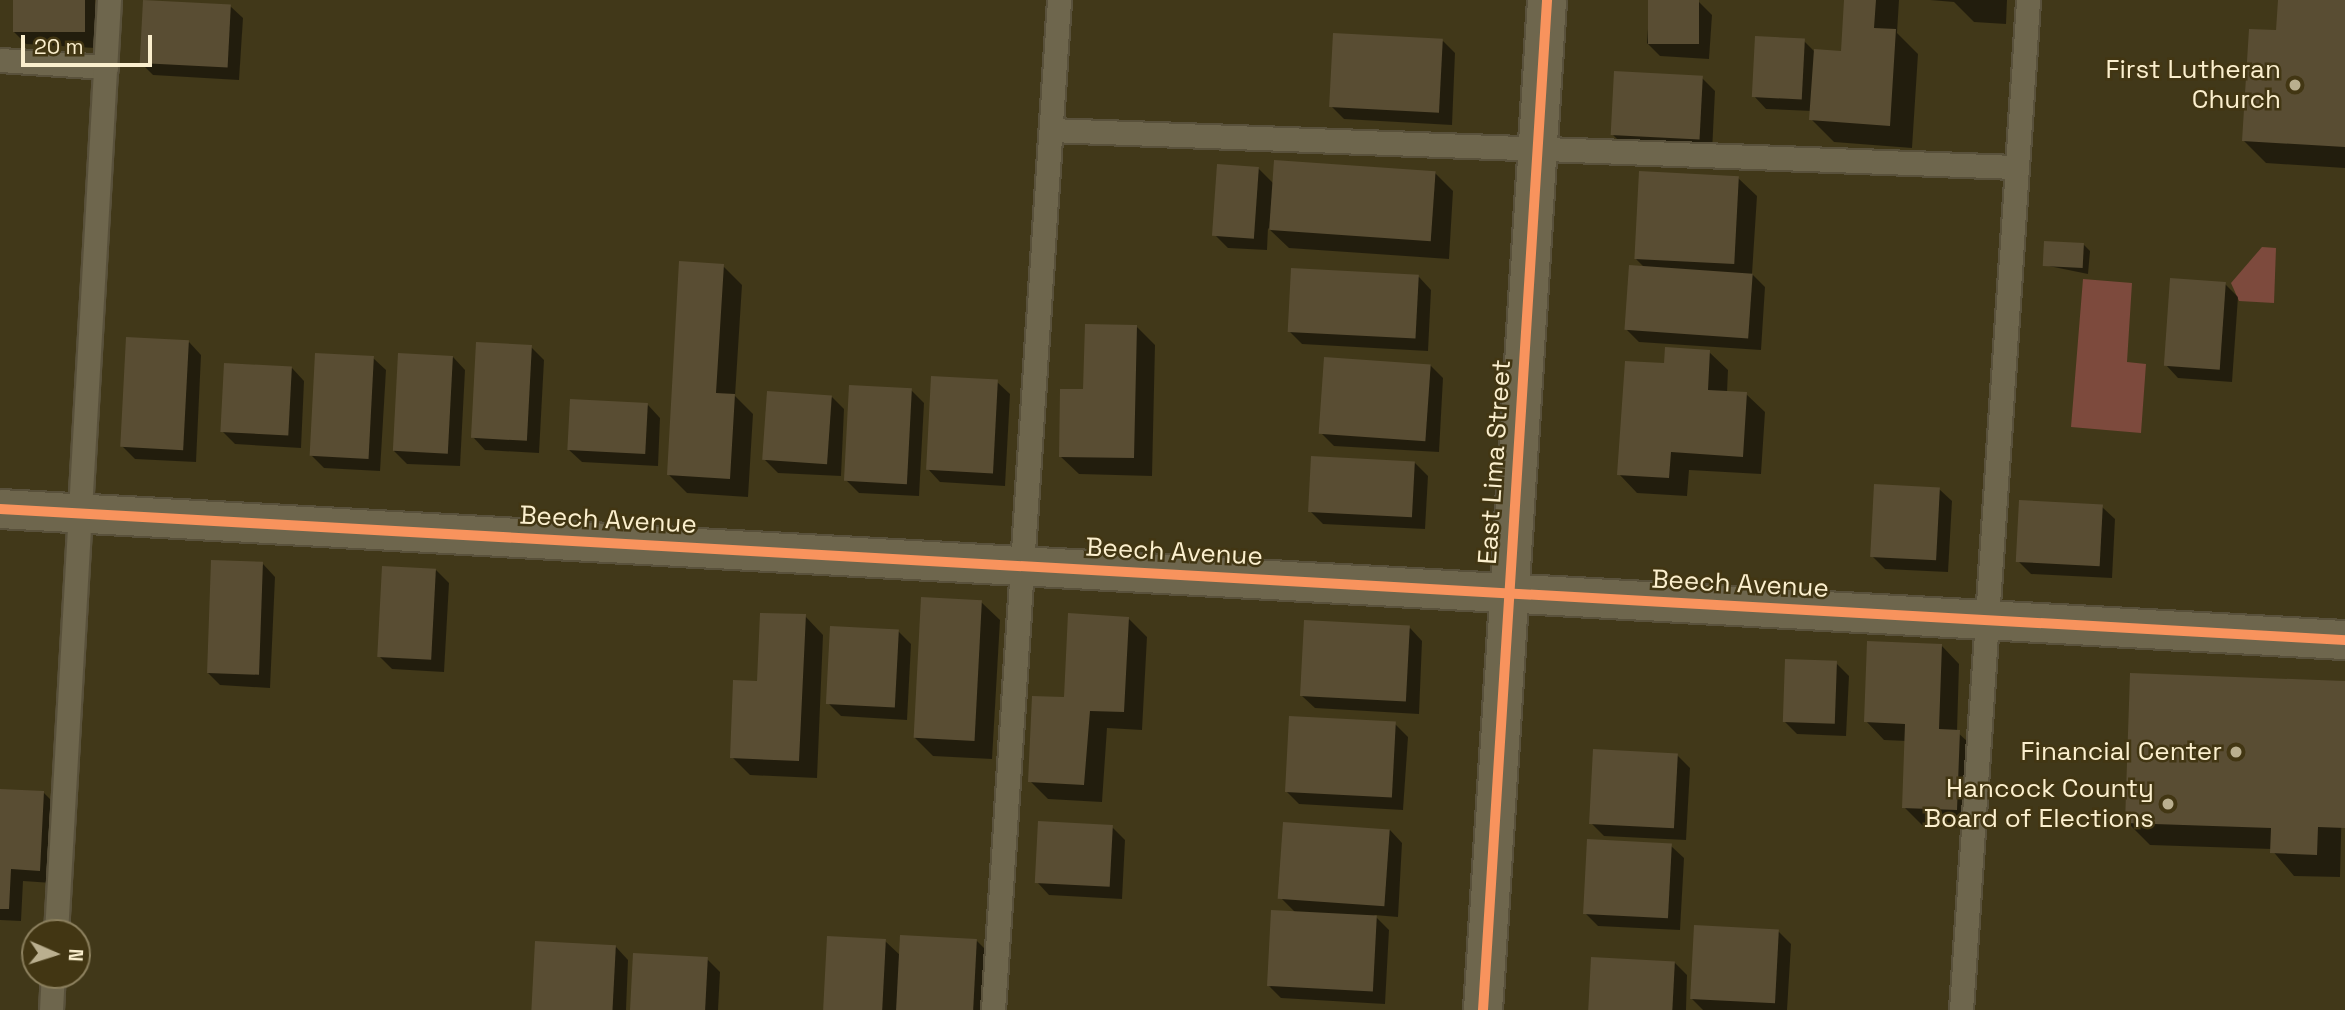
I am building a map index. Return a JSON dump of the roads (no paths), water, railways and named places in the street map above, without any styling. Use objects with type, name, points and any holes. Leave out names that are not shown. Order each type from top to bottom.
[{"type":"street","name":"East Lima Street","points":[[1483,1010],[1547,0]]},
{"type":"street","name":"Beech Avenue","points":[[0,509],[2345,640]]},
{"type":"lane","points":[[57,919],[82,514],[109,0]]},
{"type":"lane","points":[[993,1010],[1059,0]]},
{"type":"lane","points":[[1961,1010],[1984,620],[2028,0]]},
{"type":"lane","points":[[0,60],[106,66]]},
{"type":"lane","points":[[1051,130],[2016,167]]},
{"type":"lane","points":[[51,1010],[52,989]]},
{"type":"place","name":"First Lutheran Church","points":[[2295,85]]},
{"type":"place","name":"Financial Center","points":[[2236,752]]},
{"type":"place","name":"Hancock County Board of Elections","points":[[2168,804]]}]
